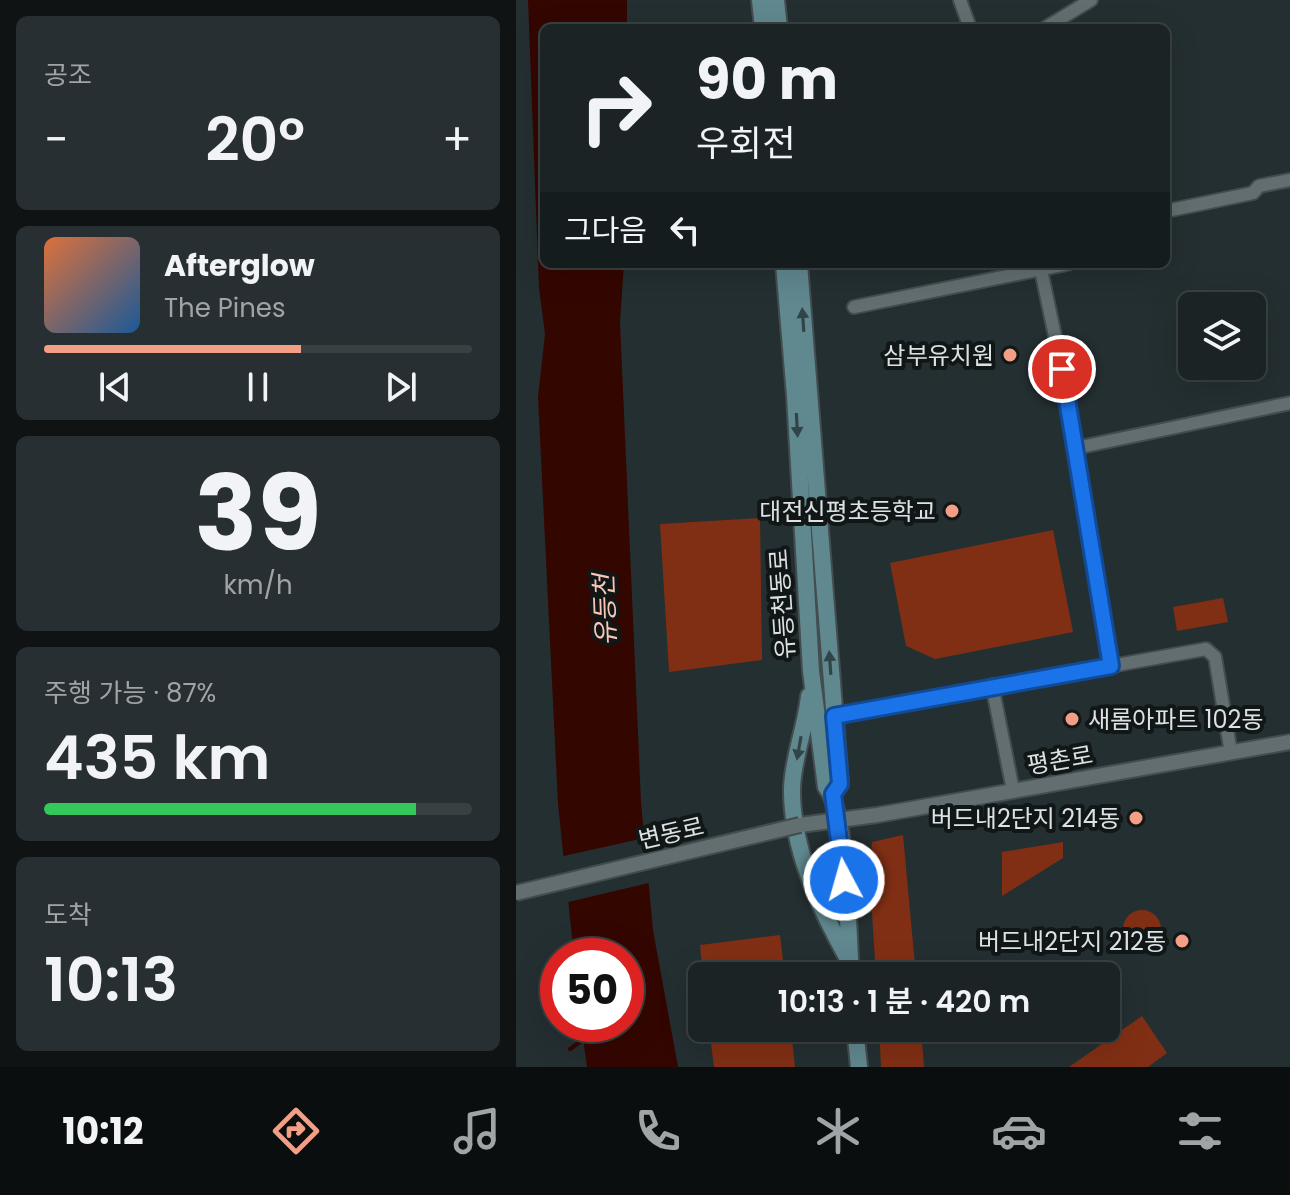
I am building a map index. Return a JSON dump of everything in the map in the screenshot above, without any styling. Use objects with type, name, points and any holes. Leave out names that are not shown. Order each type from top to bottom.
[{"type":"main road","points":[[760,0],[763,24]]},
{"type":"main road","points":[[776,0],[779,24]]},
{"type":"main road","name":"유등천동로","points":[[784,268],[811,671],[826,787],[833,794],[843,853],[851,962]]},
{"type":"main road","name":"유등천동로","points":[[799,268],[840,784],[833,794]]},
{"type":"main road","points":[[811,671],[792,787],[795,825],[813,884],[848,962]]},
{"type":"main road","points":[[856,1042],[859,1067]]},
{"type":"street","points":[[960,0],[969,24]]},
{"type":"street","points":[[1051,24],[1083,2]]},
{"type":"street","points":[[1170,210],[1253,193],[1259,186],[1290,180]]},
{"type":"street","points":[[854,307],[1050,268]]},
{"type":"street","points":[[1041,270],[1076,448],[1111,666]]},
{"type":"street","points":[[1076,448],[1290,403]]},
{"type":"street","points":[[834,716],[992,685],[1206,649],[1215,657],[1231,753]]},
{"type":"street","points":[[992,685],[1013,790]]},
{"type":"street","name":"평촌로","points":[[837,821],[1290,742]]},
{"type":"street","name":"변동로","points":[[516,893],[800,825],[837,821]]},
{"type":"shaded area","points":[[760,518],[762,660],[669,672],[660,524]]},
{"type":"shaded area","points":[[1053,530],[1073,632],[935,659],[906,646],[890,563]]},
{"type":"shaded area","points":[[1223,598],[1228,622],[1177,631],[1173,607]]},
{"type":"shaded area","points":[[903,835],[915,962],[875,962],[869,866],[872,842]]},
{"type":"shaded area","points":[[1063,842],[1063,858],[1002,896],[1002,852]]},
{"type":"shaded area","points":[[1142,910],[1156,915],[1161,929],[1156,943],[1142,948],[1128,943],[1123,929],[1128,915]]},
{"type":"shaded area","points":[[780,935],[783,962],[702,962],[700,945]]},
{"type":"shaded area","points":[[1142,1016],[1167,1053],[1148,1067],[1069,1067],[1105,1042],[1120,1042],[1120,1031]]},
{"type":"shaded area","points":[[711,1042],[792,1042],[795,1067],[714,1067]]},
{"type":"shaded area","points":[[880,1042],[922,1042],[924,1067],[881,1067]]},
{"type":"water","name":"유등천","points":[[528,0],[627,0],[627,24],[540,24],[540,268],[624,268],[620,322],[641,802],[653,930],[678,1067],[587,1067],[584,1042],[644,1042],[644,938],[572,938],[558,804],[538,397],[545,334],[539,288]]},
{"type":"pier","points":[[649,837],[653,882],[564,903],[559,857]]},
{"type":"waterway","points":[[570,1049],[580,1042]]},
{"type":"place","name":"삼부유치원","points":[[1010,355]]},
{"type":"place","name":"대전신평초등학교","points":[[952,511]]},
{"type":"place","name":"새롬아파트 102동","points":[[1072,719]]},
{"type":"place","name":"버드내2단지 214동","points":[[1136,818]]},
{"type":"place","name":"버드내2단지 212동","points":[[1182,941]]},
{"type":"route","points":[[844,880],[843,853],[833,794],[840,784],[834,716],[992,685],[1111,666],[1062,369]]}]
